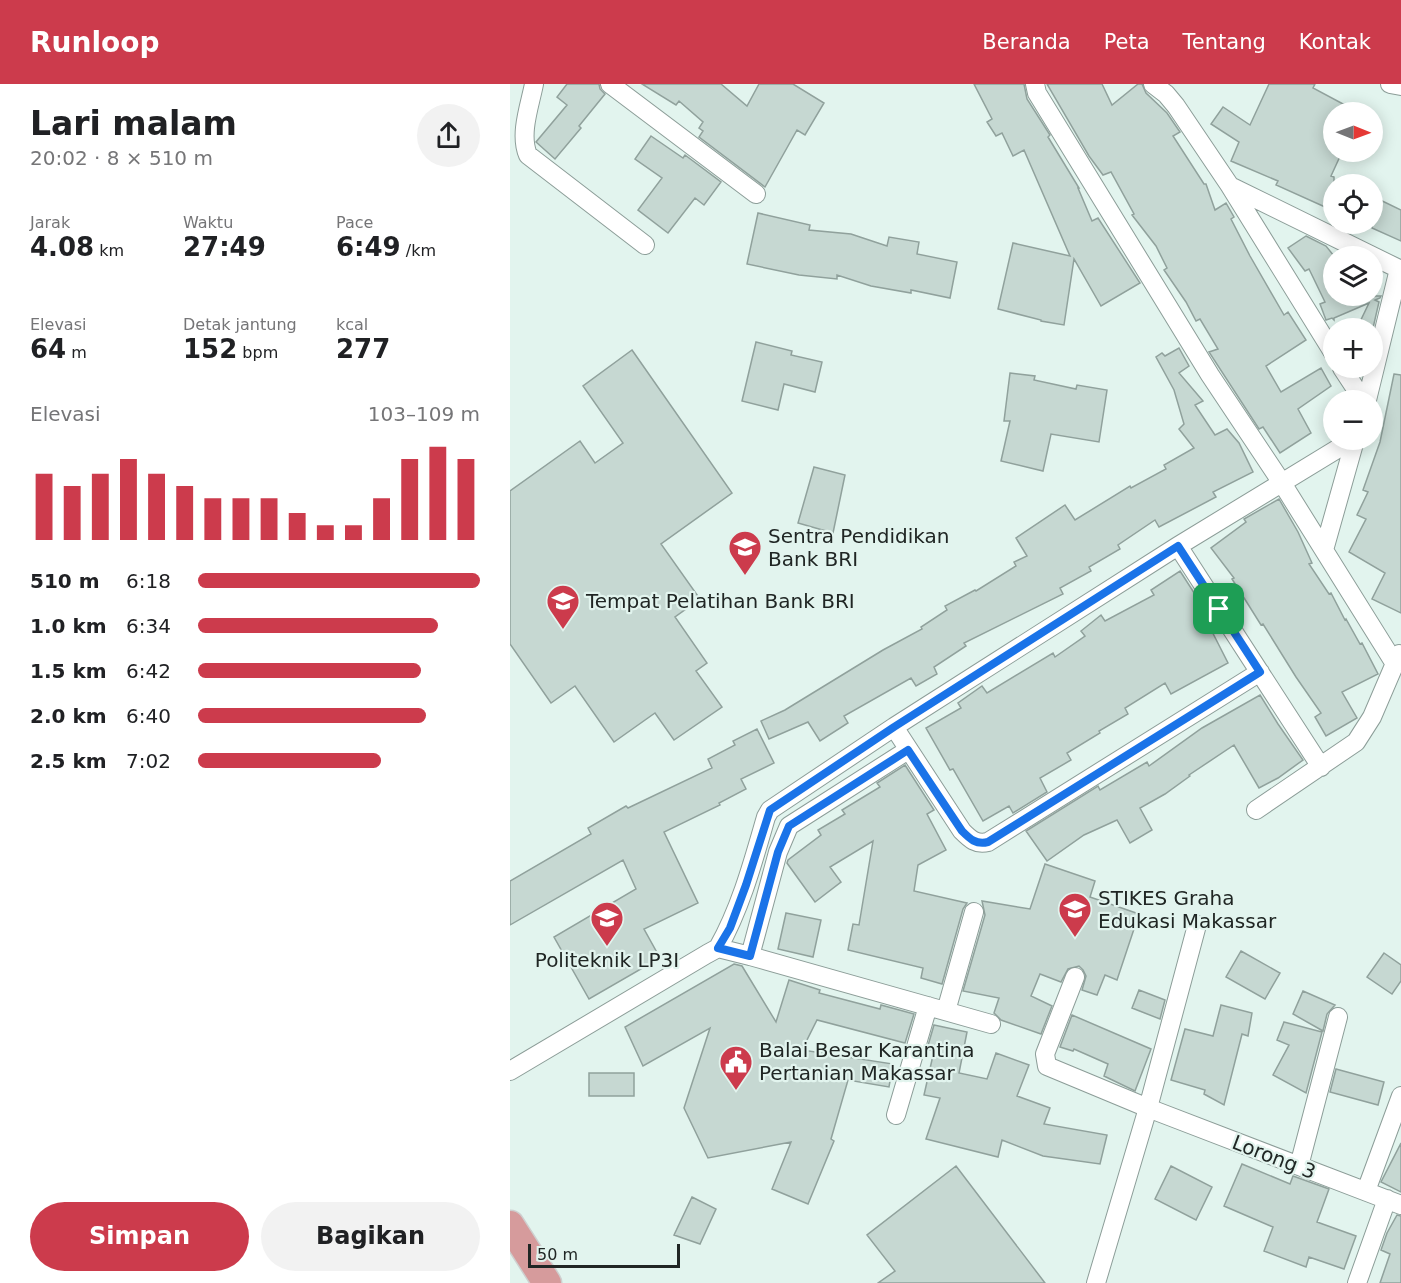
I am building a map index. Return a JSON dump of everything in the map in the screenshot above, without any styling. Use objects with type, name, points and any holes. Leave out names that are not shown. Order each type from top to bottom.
[{"type":"highway","points":[[514,1240],[547,1283]]},
{"type":"street","points":[[534,84],[525,132],[528,155],[645,244]]},
{"type":"street","points":[[610,84],[756,194]]},
{"type":"street","points":[[1035,84],[1064,137],[1210,375],[1324,550],[1398,657],[1372,717],[1356,742],[1256,810]]},
{"type":"street","points":[[1153,84],[1176,106],[1230,186],[1323,336]]},
{"type":"street","points":[[1230,186],[1400,269],[1368,390]]},
{"type":"street","points":[[510,1071],[718,948],[730,928],[770,810],[894,727],[1178,546],[1337,450]]},
{"type":"street","points":[[1324,550],[1351,450]]},
{"type":"street","points":[[1178,546],[1321,767]]},
{"type":"street","points":[[894,727],[962,831],[970,839],[981,844],[988,842],[1260,672]]},
{"type":"street","points":[[750,956],[778,852],[789,826],[908,750]]},
{"type":"street","points":[[946,1011],[974,912]]},
{"type":"street","points":[[1096,1283],[1148,1108],[1197,925]]},
{"type":"street","points":[[718,948],[991,1024]]},
{"type":"street","name":"Lorong 3","points":[[1075,977],[1045,1054],[1045,1063],[1054,1069],[1148,1108],[1394,1202]]},
{"type":"street","points":[[896,1114],[928,1006]]},
{"type":"street","points":[[1299,1166],[1338,1017]]},
{"type":"street","points":[[1366,1191],[1401,1096]]},
{"type":"street","points":[[1357,1283],[1394,1202]]},
{"type":"building","points":[[567,84],[599,84],[605,94],[555,159],[536,142],[567,105],[557,97]]},
{"type":"building","points":[[642,84],[721,84],[747,106],[759,84],[793,84],[824,103],[805,135],[797,130],[765,187],[699,137],[703,131],[699,128],[703,122],[679,101],[676,105]]},
{"type":"building","points":[[974,84],[1024,84],[1027,99],[1079,188],[1092,221],[1098,218],[1140,283],[1101,306],[1074,259],[1064,325],[998,309],[1013,243],[1070,256],[1024,150],[1013,156],[1002,133],[996,136],[987,122],[992,119]]},
{"type":"building","points":[[1047,84],[1102,84],[1112,105],[1138,84],[1142,84],[1146,93],[1167,113],[1180,132],[1173,136],[1206,184],[1215,210],[1226,203],[1234,217],[1231,219],[1250,256],[1284,315],[1288,312],[1306,340],[1266,366],[1281,392],[1321,368],[1323,378],[1327,378],[1331,386],[1298,409],[1311,433],[1280,453],[1263,427],[1259,429],[1209,352],[1218,349],[1200,319],[1196,321],[1164,270],[1167,268],[1156,246],[1132,215],[1134,214],[1111,172],[1103,175],[1089,156]]},
{"type":"building","points":[[1269,84],[1315,84],[1313,88],[1339,102],[1323,102],[1323,162],[1337,162],[1332,174],[1323,174],[1323,206],[1276,185],[1278,181],[1231,161],[1239,142],[1211,124],[1223,107],[1250,125]]},
{"type":"building","points":[[651,136],[683,158],[685,155],[721,182],[704,205],[695,198],[668,233],[638,210],[662,178],[635,159]]},
{"type":"building","points":[[1383,201],[1401,210],[1401,241],[1383,233]]},
{"type":"building","points":[[758,213],[810,225],[809,230],[851,234],[887,246],[889,237],[919,242],[917,254],[957,262],[950,298],[911,290],[911,293],[871,286],[837,275],[837,279],[799,275],[747,264]]},
{"type":"building","points":[[1306,236],[1326,246],[1323,246],[1323,298],[1309,269],[1305,271],[1288,248]]},
{"type":"building","points":[[1323,303],[1323,306],[1362,306],[1334,318],[1325,318],[1320,304]]},
{"type":"building","points":[[1368,306],[1378,306],[1375,318],[1362,318]]},
{"type":"building","points":[[756,342],[792,351],[791,355],[822,362],[815,392],[784,384],[778,410],[742,401]]},
{"type":"building","points":[[1179,348],[1189,366],[1179,373],[1203,401],[1195,405],[1215,435],[1227,429],[1239,443],[1253,472],[1213,492],[1216,497],[1159,527],[1155,520],[1118,545],[1120,549],[1089,567],[1091,571],[1060,588],[1063,594],[964,643],[966,646],[934,667],[937,674],[916,686],[911,678],[844,716],[848,723],[820,741],[808,722],[769,739],[761,721],[785,710],[922,629],[921,627],[947,610],[945,606],[976,591],[1016,566],[1014,562],[1027,556],[1016,538],[1065,505],[1075,520],[1130,486],[1131,488],[1166,469],[1164,465],[1194,448],[1179,429],[1184,424],[1174,390],[1156,357],[1162,353],[1165,356]]},
{"type":"building","name":"Tempat Pelatihan Bank BRI","points":[[632,350],[732,493],[661,544],[700,599],[675,617],[707,663],[696,671],[722,707],[674,740],[655,713],[614,742],[575,686],[551,703],[510,644],[510,491],[580,441],[595,463],[623,443],[583,386]]},
{"type":"building","points":[[1010,373],[1035,376],[1034,380],[1076,389],[1077,385],[1107,390],[1099,442],[1051,434],[1043,471],[1001,461],[1010,421],[1004,421]]},
{"type":"building","points":[[1394,374],[1401,375],[1401,613],[1372,599],[1385,573],[1349,552],[1366,519],[1357,515],[1368,492],[1363,490],[1377,450],[1383,450],[1383,427]]},
{"type":"building","points":[[814,467],[845,475],[833,533],[798,523]]},
{"type":"building","points":[[1279,499],[1298,532],[1312,563],[1309,564],[1329,594],[1331,593],[1378,674],[1342,692],[1357,718],[1326,736],[1315,717],[1321,713],[1263,624],[1261,625],[1232,579],[1234,578],[1211,548],[1246,522],[1244,519]]},
{"type":"building","points":[[1180,571],[1200,602],[1198,604],[1228,663],[1171,694],[1165,683],[1125,708],[1128,714],[1067,753],[1071,760],[1040,778],[1047,792],[1013,813],[1009,806],[983,821],[926,728],[961,708],[958,703],[982,686],[987,693],[1053,653],[1055,657],[1085,636],[1081,631],[1101,615],[1105,621],[1154,595],[1151,590]]},
{"type":"building","points":[[1260,695],[1303,760],[1278,778],[1259,788],[1234,745],[1165,794],[1140,808],[1152,830],[1130,843],[1117,820],[1084,835],[1047,861],[1026,831],[1098,786],[1100,790],[1147,762],[1149,766],[1202,728]]},
{"type":"building","points":[[757,729],[774,763],[741,779],[746,789],[719,803],[720,805],[664,832],[698,903],[644,929],[660,958],[589,999],[554,937],[636,889],[623,860],[510,925],[510,881],[591,834],[588,828],[626,806],[628,808],[712,768],[708,759],[735,745],[733,741]]},
{"type":"building","points":[[905,765],[934,810],[927,814],[946,850],[918,865],[914,891],[967,903],[963,909],[942,984],[921,978],[923,968],[848,950],[853,924],[859,925],[873,841],[830,867],[841,882],[815,902],[787,863],[821,835],[818,830],[845,814],[842,810],[880,787],[877,783]]},
{"type":"building","name":"STIKES Graha Edukasi Makassar","points":[[1045,864],[1095,881],[1090,897],[1139,914],[1117,980],[1105,975],[1097,995],[1082,990],[1086,976],[1079,966],[1068,969],[1061,982],[1040,974],[1031,996],[1052,1006],[1041,1034],[1001,1020],[994,1013],[999,998],[963,991],[985,915],[982,901],[1030,909]]},
{"type":"building","points":[[786,913],[821,920],[813,957],[778,949]]},
{"type":"building","points":[[1241,951],[1280,973],[1265,999],[1226,977]]},
{"type":"building","points":[[1384,953],[1401,965],[1401,981],[1392,994],[1367,977]]},
{"type":"building","points":[[734,964],[742,966],[776,1022],[789,980],[820,990],[819,993],[880,1009],[881,1005],[914,1014],[905,1043],[817,1020],[802,1050],[893,1064],[889,1087],[848,1080],[831,1139],[834,1141],[808,1204],[772,1189],[791,1142],[708,1158],[684,1108],[710,1028],[643,1066],[625,1027]]},
{"type":"building","points":[[1139,990],[1165,1000],[1160,1019],[1132,1008]]},
{"type":"building","points":[[1303,991],[1335,1005],[1327,1014],[1323,1031],[1293,1014]]},
{"type":"building","points":[[1221,1005],[1252,1013],[1248,1036],[1242,1034],[1224,1105],[1204,1094],[1205,1090],[1171,1080],[1185,1029],[1213,1036]]},
{"type":"building","points":[[1072,1015],[1151,1049],[1135,1091],[1104,1076],[1108,1064],[1074,1049],[1073,1051],[1060,1047]]},
{"type":"building","points":[[1284,1022],[1322,1032],[1306,1093],[1273,1075],[1289,1045],[1277,1040]]},
{"type":"building","points":[[934,1025],[967,1032],[959,1073],[987,1079],[996,1053],[1029,1065],[1017,1096],[1050,1108],[1044,1124],[1107,1135],[1100,1164],[1043,1156],[1002,1140],[998,1157],[926,1139],[940,1098],[924,1095],[934,1051],[927,1049]]},
{"type":"building","points":[[1336,1069],[1384,1082],[1378,1105],[1330,1092]]},
{"type":"building","points":[[589,1073],[634,1073],[634,1096],[589,1096]]},
{"type":"building","points":[[1401,1143],[1401,1192],[1381,1182]]},
{"type":"building","points":[[1242,1164],[1290,1184],[1293,1176],[1329,1189],[1317,1222],[1356,1236],[1344,1269],[1309,1257],[1306,1267],[1264,1251],[1273,1227],[1224,1206]]},
{"type":"building","points":[[956,1166],[1045,1283],[878,1283],[895,1271],[867,1235]]},
{"type":"building","points":[[1171,1166],[1212,1187],[1196,1220],[1155,1199]]},
{"type":"building","points":[[692,1197],[716,1209],[700,1244],[674,1235]]},
{"type":"building","points":[[1397,1215],[1401,1216],[1401,1283],[1380,1283],[1390,1254],[1381,1250]]},
{"type":"place","name":"Sentra Pendidikan Bank BRI","points":[[745,576]]},
{"type":"place","name":"Tempat Pelatihan Bank BRI","points":[[563,630]]},
{"type":"place","name":"STIKES Graha Edukasi Makassar","points":[[1075,938]]},
{"type":"place","name":"Politeknik LP3I","points":[[607,947]]},
{"type":"place","name":"Balai Besar Karantina Pertanian Makassar","points":[[736,1091]]},
{"type":"route","points":[[1178,546],[1219,609],[1260,672],[988,842],[981,844],[970,839],[962,831],[908,750],[789,826],[778,852],[750,956],[718,948],[730,928],[770,810],[894,727],[1178,546]]}]
